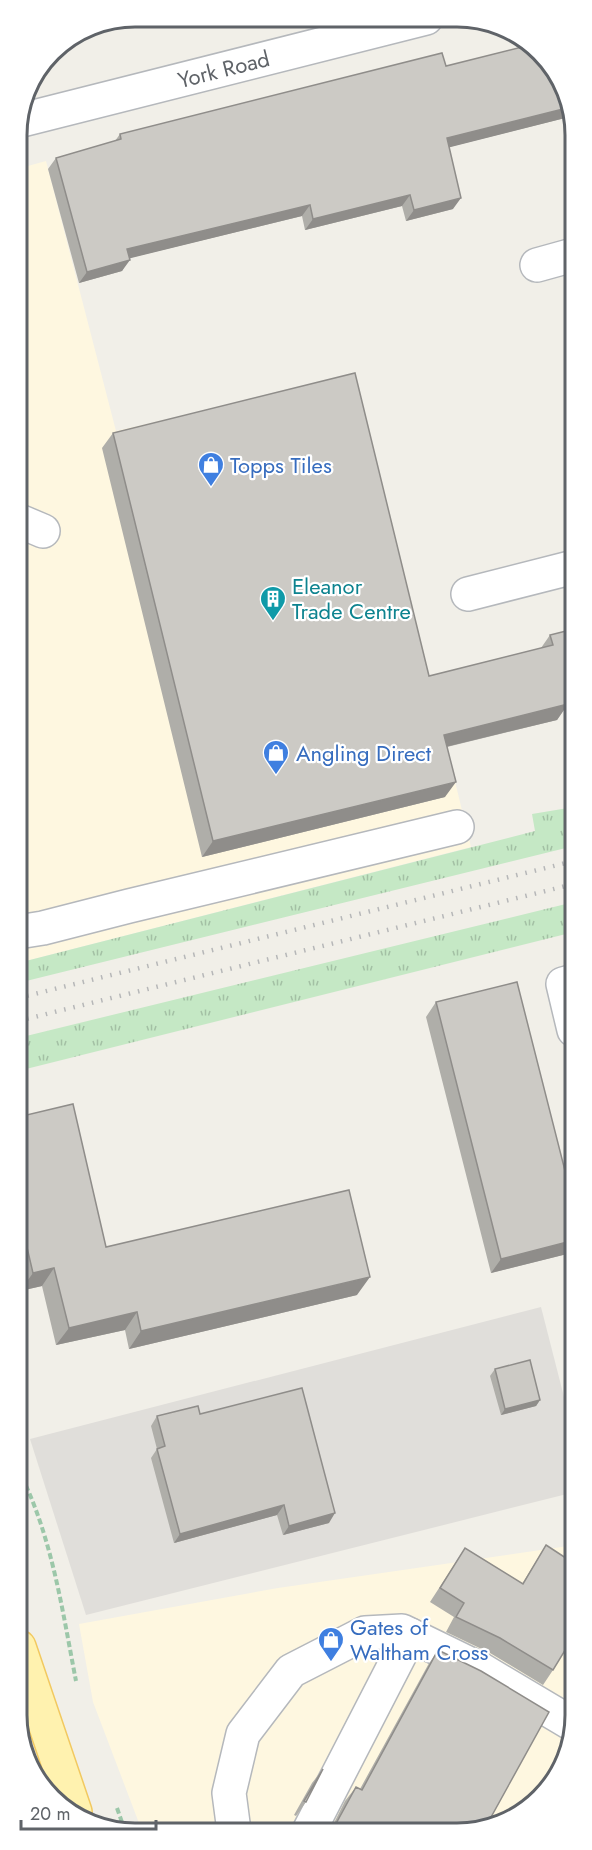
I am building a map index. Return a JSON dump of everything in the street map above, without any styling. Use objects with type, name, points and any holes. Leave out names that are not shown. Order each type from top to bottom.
[{"type":"main road","points":[[27,1671],[72,1803]]},
{"type":"street","name":"York Road","points":[[29,118],[390,27]]},
{"type":"street","points":[[537,265],[565,257]]},
{"type":"street","points":[[468,594],[565,569]]},
{"type":"street","points":[[27,931],[457,827]]},
{"type":"street","points":[[233,1823],[229,1793],[243,1734],[291,1671],[365,1633],[402,1631],[480,1669],[565,1720]]},
{"type":"street","points":[[313,1823],[410,1635]]},
{"type":"path","points":[[27,1489],[39,1518],[57,1581],[76,1683]]},
{"type":"path","points":[[113,1799],[122,1822]]},
{"type":"shaded area","points":[[46,161],[116,431],[356,376],[471,847],[27,961],[27,166]]},
{"type":"shaded area","points":[[541,1307],[565,1401],[565,1495],[86,1615],[30,1439]]},
{"type":"shaded area","name":"Gates of Waltham Cross","points":[[565,1546],[565,1722],[557,1757],[547,1775],[523,1801],[511,1809],[492,1817],[464,1823],[139,1823],[93,1702],[79,1624],[278,1588]]},
{"type":"green space","points":[[565,808],[565,848],[27,981],[27,961],[535,831],[532,814]]},
{"type":"green space","points":[[565,904],[565,934],[27,1069],[27,1036]]},
{"type":"building","points":[[521,47],[543,69],[551,81],[562,109],[447,138],[461,198],[414,210],[410,195],[313,219],[310,205],[127,249],[130,260],[87,272],[56,158],[121,139],[120,134],[442,53],[446,66]]},
{"type":"building","name":"Eleanor Trade Centre","points":[[355,373],[429,676],[553,645],[550,635],[565,631],[565,705],[444,735],[456,782],[213,841],[113,433]]},
{"type":"building","points":[[517,982],[565,1171],[565,1243],[501,1259],[436,1002]]},
{"type":"building","points":[[73,1104],[106,1247],[349,1190],[370,1277],[141,1331],[137,1312],[69,1328],[54,1268],[33,1273],[27,1247],[27,1115]]},
{"type":"building","points":[[530,1360],[540,1400],[505,1409],[495,1369]]},
{"type":"building","points":[[302,1388],[335,1513],[289,1526],[284,1505],[180,1534],[157,1449],[165,1446],[157,1416],[198,1406],[200,1414]]},
{"type":"building","points":[[546,1545],[565,1557],[565,1650],[553,1670],[500,1638],[456,1617],[464,1603],[440,1588],[465,1548],[523,1584]]},
{"type":"building","points":[[438,1650],[481,1671],[549,1712],[491,1817],[464,1823],[336,1823],[356,1787],[362,1790]]},
{"type":"building","points":[[323,1769],[306,1802],[304,1801]]},
{"type":"railway","points":[[27,996],[565,863]]},
{"type":"railway","points":[[27,1019],[565,886]]},
{"type":"place","name":"Topps Tiles","points":[[211,488]]},
{"type":"place","name":"Eleanor Trade Centre","points":[[273,622]]},
{"type":"place","name":"Angling Direct","points":[[276,776]]},
{"type":"place","name":"Gates of Waltham Cross","points":[[331,1663]]}]
